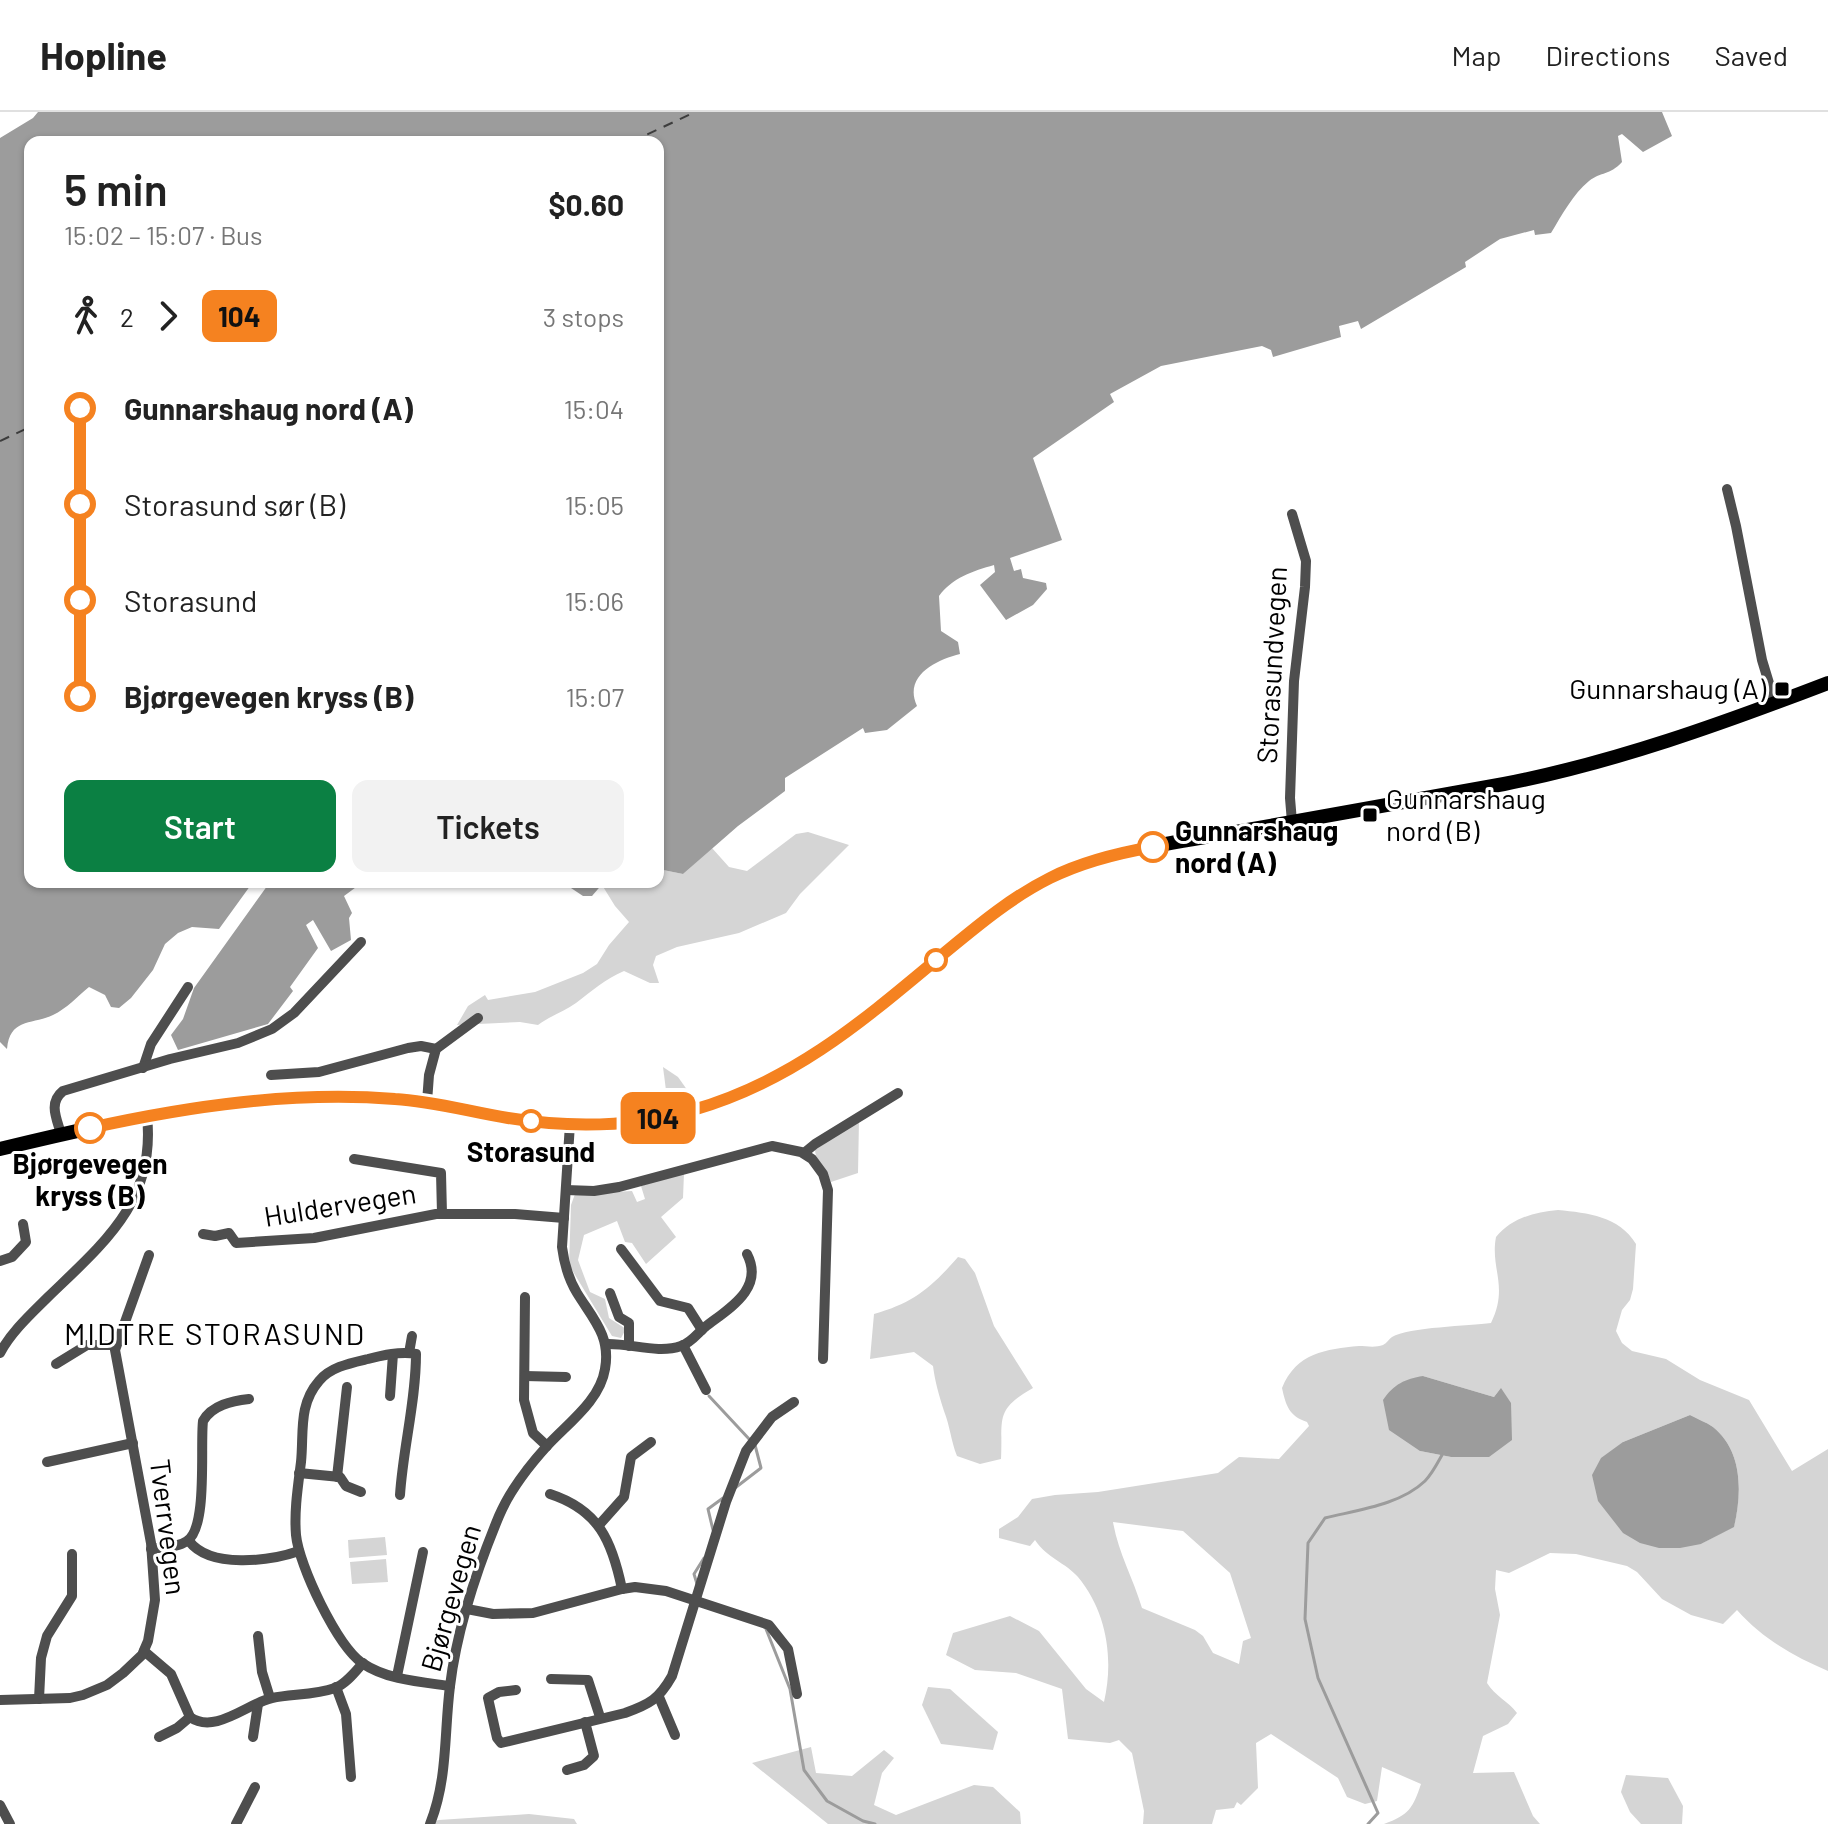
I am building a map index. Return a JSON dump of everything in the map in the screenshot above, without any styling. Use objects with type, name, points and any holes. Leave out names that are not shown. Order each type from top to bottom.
[{"type":"main road","points":[[0,1149],[147,1116],[214,1105],[305,1097],[427,1102],[509,1118],[570,1124],[623,1123],[670,1116],[728,1098],[811,1058],[1011,900],[1061,872],[1131,851],[1561,772],[1653,747],[1828,683]]},
{"type":"street","points":[[1727,489],[1762,660],[1775,703]]},
{"type":"street","name":"Storasundvegen","points":[[1292,514],[1306,561],[1293,694],[1292,822]]},
{"type":"street","points":[[61,1134],[54,1106],[56,1098],[63,1091],[238,1043],[282,1023],[361,942]]},
{"type":"street","points":[[143,1068],[151,1044],[188,987]]},
{"type":"street","points":[[427,1102],[429,1075],[436,1049],[478,1018]]},
{"type":"street","points":[[271,1075],[319,1072],[408,1048],[421,1046],[436,1049]]},
{"type":"street","points":[[804,1153],[898,1093]]},
{"type":"street","points":[[0,1353],[17,1328],[90,1256],[133,1203],[147,1166],[147,1116]]},
{"type":"street","points":[[570,1124],[562,1247],[568,1275],[578,1295],[597,1319],[606,1344],[658,1348],[683,1345],[739,1301],[749,1288],[751,1261],[747,1254]]},
{"type":"street","points":[[566,1190],[594,1191],[619,1187],[772,1146],[804,1153],[818,1165],[828,1190],[823,1359]]},
{"type":"street","name":"Huldervegen","points":[[354,1159],[441,1173],[442,1214]]},
{"type":"street","name":"Huldervegen","points":[[203,1234],[215,1236],[229,1233],[236,1243],[289,1241],[442,1214],[564,1218]]},
{"type":"street","points":[[0,1261],[12,1257],[26,1242],[23,1224]]},
{"type":"street","points":[[621,1249],[660,1301],[688,1308],[702,1330]]},
{"type":"street","points":[[56,1364],[87,1345],[115,1345],[149,1255]]},
{"type":"street","points":[[610,1293],[619,1317],[629,1323],[629,1346]]},
{"type":"street","points":[[525,1297],[524,1400],[533,1433],[547,1446]]},
{"type":"street","points":[[409,1353],[412,1336]]},
{"type":"street","name":"Bjørgevegen","points":[[430,1824],[444,1772],[456,1648],[501,1512],[520,1480],[599,1388],[605,1370],[606,1344]]},
{"type":"street","name":"Tverrvegen","points":[[115,1345],[154,1574],[154,1616],[144,1651]]},
{"type":"street","points":[[683,1345],[706,1390]]},
{"type":"street","points":[[400,1495],[404,1442],[411,1417],[416,1366],[416,1354],[409,1353],[349,1364],[327,1373],[308,1397],[303,1410],[296,1522],[299,1551],[334,1629],[352,1655],[383,1673],[450,1686]]},
{"type":"street","points":[[390,1396],[393,1354]]},
{"type":"street","points":[[525,1376],[566,1377]]},
{"type":"street","points":[[337,1477],[347,1387]]},
{"type":"street","points":[[151,1549],[189,1541],[199,1518],[203,1421],[209,1412],[233,1401],[249,1399]]},
{"type":"street","points":[[516,1690],[499,1692],[488,1698],[499,1742],[510,1743],[595,1721],[600,1717],[625,1713],[659,1697],[672,1676],[726,1502],[746,1451],[772,1417],[794,1402]]},
{"type":"street","points":[[599,1525],[624,1497],[631,1457],[651,1442]]},
{"type":"street","points":[[47,1462],[133,1443]]},
{"type":"street","points":[[299,1473],[340,1477],[346,1486],[361,1492]]},
{"type":"street","points":[[550,1494],[568,1500],[599,1525],[614,1556],[622,1589]]},
{"type":"street","points":[[189,1541],[203,1554],[231,1560],[299,1551]]},
{"type":"street","points":[[397,1676],[423,1552]]},
{"type":"street","points":[[39,1699],[41,1658],[47,1636],[72,1596],[72,1554]]},
{"type":"street","points":[[467,1609],[516,1615],[622,1589],[652,1588],[756,1619],[777,1632],[788,1649],[797,1694]]},
{"type":"street","points":[[258,1636],[262,1672],[270,1698]]},
{"type":"street","points":[[0,1700],[70,1698],[107,1685],[144,1651],[171,1674],[190,1717]]},
{"type":"street","points":[[190,1717],[208,1722],[270,1698],[336,1687],[363,1663]]},
{"type":"street","points":[[551,1679],[588,1680],[600,1717]]},
{"type":"street","points":[[336,1687],[346,1714],[351,1777]]},
{"type":"street","points":[[659,1697],[675,1735]]},
{"type":"street","points":[[253,1737],[258,1704]]},
{"type":"street","points":[[159,1737],[190,1717]]},
{"type":"street","points":[[567,1770],[584,1765],[594,1756],[585,1722]]},
{"type":"street","points":[[236,1824],[255,1787]]},
{"type":"street","points":[[0,1805],[10,1824]]},
{"type":"shaded area","points":[[38,112],[1662,112],[1672,136],[1643,152],[1622,134],[1618,136],[1622,162],[1583,186],[1551,233],[1535,235],[1534,230],[1500,239],[1465,262],[1466,267],[1361,329],[1358,321],[1339,326],[1341,337],[1273,357],[1271,350],[1262,346],[1161,366],[1110,394],[1114,402],[1033,458],[1062,540],[1010,558],[1014,571],[1021,569],[1023,578],[1046,583],[1047,589],[1033,605],[1006,620],[980,585],[995,572],[994,565],[950,584],[939,596],[941,631],[958,642],[960,654],[932,665],[918,678],[914,686],[917,706],[887,730],[865,733],[863,728],[785,778],[785,791],[738,826],[683,874],[664,870],[664,136],[24,136],[24,888],[249,888],[219,929],[192,927],[165,944],[153,970],[119,1008],[111,1007],[105,995],[89,987],[58,1012],[17,1027],[12,1032],[7,1049],[0,1042],[0,138]]},
{"type":"shaded area","points":[[808,832],[849,845],[800,894],[786,913],[739,933],[677,947],[656,956],[653,965],[659,983],[650,983],[624,971],[538,1025],[520,1022],[457,1025],[468,1006],[485,995],[488,1000],[535,992],[583,973],[597,964],[629,922],[604,888],[664,888],[664,870],[683,874],[712,848],[729,867],[747,871],[796,834]]},
{"type":"shaded area","points":[[266,888],[355,888],[344,896],[352,913],[349,918],[351,940],[331,951],[313,920],[306,925],[318,948],[290,987],[293,991],[268,1024],[178,1050],[171,1035],[183,1019],[194,988]]},
{"type":"shaded area","points":[[571,888],[599,888],[592,896],[583,896]]},
{"type":"shaded area","points":[[663,1067],[678,1077],[695,1101],[667,1098]]},
{"type":"shaded area","points":[[859,1120],[858,1173],[831,1182],[815,1150]]},
{"type":"shaded area","points":[[684,1173],[683,1198],[661,1217],[676,1237],[646,1264],[632,1243],[625,1242],[617,1221],[584,1235],[578,1260],[590,1292],[605,1299],[609,1318],[626,1329],[621,1338],[612,1336],[569,1265],[571,1205],[575,1194],[632,1191],[637,1202],[645,1199],[641,1186]]},
{"type":"shaded area","points":[[1558,1210],[1612,1222],[1636,1244],[1633,1289],[1616,1331],[1622,1343],[1632,1351],[1666,1359],[1700,1380],[1749,1400],[1792,1471],[1828,1449],[1828,1671],[1779,1646],[1737,1610],[1723,1624],[1691,1615],[1662,1599],[1637,1572],[1627,1566],[1576,1554],[1550,1553],[1509,1573],[1496,1570],[1495,1589],[1500,1615],[1487,1683],[1517,1713],[1508,1724],[1483,1736],[1473,1773],[1514,1772],[1533,1816],[1540,1824],[1384,1824],[1409,1810],[1421,1784],[1382,1767],[1377,1801],[1365,1804],[1347,1797],[1338,1778],[1271,1734],[1256,1743],[1258,1788],[1241,1805],[1237,1802],[1234,1808],[1216,1810],[1212,1824],[1143,1824],[1144,1811],[1132,1753],[1119,1740],[1110,1743],[1068,1739],[1062,1689],[1016,1673],[975,1670],[946,1655],[953,1633],[1010,1616],[1039,1631],[1086,1689],[1104,1702],[1108,1669],[1106,1636],[1088,1591],[1073,1572],[1035,1540],[1030,1546],[999,1538],[999,1529],[1018,1517],[1032,1499],[1218,1473],[1239,1457],[1279,1459],[1309,1426],[1292,1413],[1283,1394],[1282,1388],[1295,1367],[1324,1351],[1380,1346],[1392,1337],[1411,1331],[1491,1323],[1499,1298],[1496,1237],[1516,1221],[1532,1214]],"holes":[[[1423,1376],[1494,1397],[1501,1388],[1451,1457],[1420,1451]],[[1690,1415],[1713,1427],[1730,1448],[1738,1473],[1734,1526],[1701,1544],[1623,1442]],[[1113,1522],[1183,1531],[1230,1573],[1251,1638],[1243,1641],[1239,1664],[1213,1653],[1203,1636],[1195,1630],[1142,1608]]]},
{"type":"shaded area","points":[[958,1257],[965,1259],[975,1273],[994,1326],[1033,1388],[1006,1410],[1002,1425],[1001,1459],[980,1464],[957,1456],[933,1366],[914,1352],[870,1359],[874,1314],[900,1305],[920,1293]]},
{"type":"shaded area","points":[[1423,1376],[1494,1397],[1501,1388],[1511,1403],[1512,1440],[1489,1457],[1451,1457],[1420,1451],[1389,1430],[1383,1400],[1400,1383]]},
{"type":"shaded area","points":[[1690,1415],[1713,1427],[1723,1437],[1735,1460],[1739,1487],[1734,1527],[1701,1544],[1680,1548],[1659,1548],[1640,1543],[1623,1533],[1598,1501],[1592,1475],[1601,1458],[1623,1442]]},
{"type":"shaded area","points":[[385,1537],[387,1555],[349,1558],[348,1540]]},
{"type":"shaded area","points":[[386,1559],[388,1582],[352,1584],[350,1562]]},
{"type":"shaded area","points":[[928,1687],[950,1689],[998,1732],[993,1750],[941,1744],[922,1705]]},
{"type":"shaded area","points":[[811,1747],[816,1773],[852,1776],[884,1750],[894,1758],[882,1773],[874,1805],[896,1815],[974,1785],[993,1787],[1020,1812],[1021,1824],[828,1824],[752,1763]]},
{"type":"shaded area","points":[[1626,1775],[1668,1778],[1683,1806],[1682,1824],[1641,1824],[1630,1812],[1621,1792]]},
{"type":"shaded area","points":[[529,1814],[574,1819],[577,1824],[424,1824],[439,1820]]},
{"type":"waterway","points":[[709,1396],[750,1440]]},
{"type":"waterway","points":[[735,1488],[761,1468],[755,1445]]},
{"type":"waterway","points":[[1368,1824],[1378,1813],[1318,1678],[1305,1619],[1308,1543],[1325,1518],[1378,1506],[1415,1489],[1428,1478],[1442,1455]]},
{"type":"waterway","points":[[713,1530],[708,1509],[723,1498]]},
{"type":"waterway","points":[[697,1584],[694,1574],[704,1558]]},
{"type":"waterway","points":[[766,1629],[790,1689],[804,1770],[827,1801],[863,1821],[875,1824]]},
{"type":"ferry route","points":[[644,136],[695,112]]},
{"type":"ferry route","points":[[0,441],[24,430]]},
{"type":"bus line","name":"104","points":[[90,1128],[186,1109],[322,1097],[412,1100],[509,1118],[570,1124],[650,1120],[692,1110],[763,1083],[811,1058],[991,915],[1032,887],[1079,866],[1153,847]]},
{"type":"place","name":"Gunnarshaug (A)","points":[[1782,689]]},
{"type":"place","name":"Gunnarshaug nord (B)","points":[[1370,815]]},
{"type":"place","name":"Gunnarshaug nord (A)","points":[[1153,847]]},
{"type":"place","name":"Storasund","points":[[531,1121]]},
{"type":"place","name":"Bjørgevegen kryss (B)","points":[[90,1128]]},
{"type":"district","name":"MIDTRE STORASUND","points":[[215,1335]]}]
